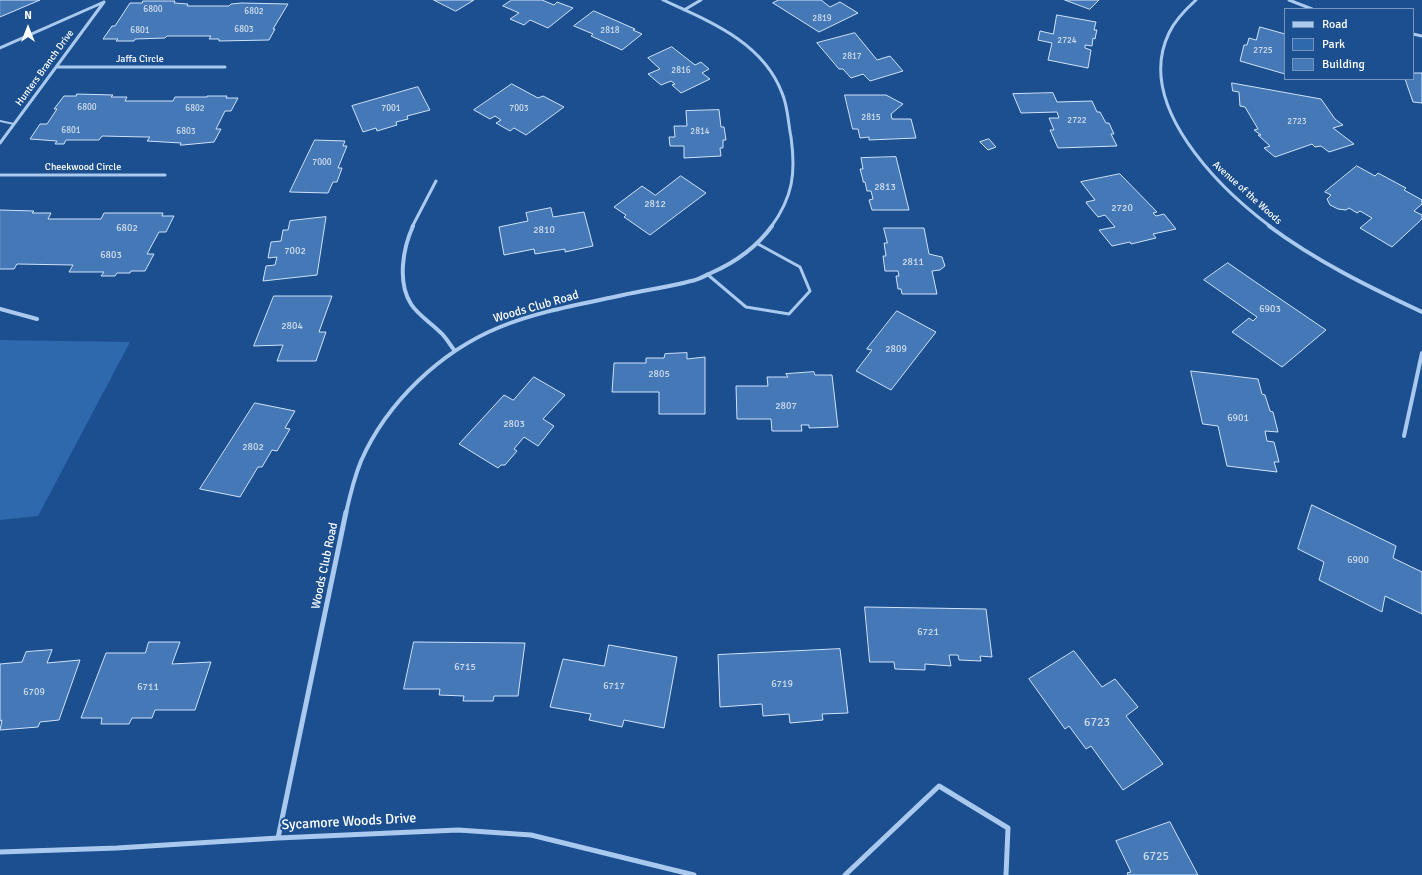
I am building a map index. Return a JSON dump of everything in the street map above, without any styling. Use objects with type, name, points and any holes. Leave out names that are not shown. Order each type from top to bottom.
[{"type":"street","name":"Woods Club Road","points":[[278,838],[355,478],[362,458],[379,428],[416,383],[437,364],[493,330],[531,317],[693,281],[737,260],[758,244],[785,206],[794,168],[780,83],[756,52],[739,39],[722,28],[663,0]]},
{"type":"street","points":[[684,10],[701,0]]},
{"type":"street","name":"Avenue of the Woods","points":[[1196,0],[1176,20],[1168,34],[1162,49],[1160,67],[1162,87],[1176,124],[1201,162],[1224,186],[1262,221],[1297,246],[1386,296],[1422,312]]},
{"type":"street","points":[[1289,0],[1309,8]]},
{"type":"street","name":"Hunters Branch Drive","points":[[0,48],[104,1]]},
{"type":"street","name":"Hunters Branch Drive","points":[[0,143],[104,1]]},
{"type":"street","name":"Jaffa Circle","points":[[56,67],[225,66]]},
{"type":"street","name":"Cheekwood Circle","points":[[0,175],[165,175]]},
{"type":"street","points":[[436,181],[413,222],[404,252],[403,270],[405,288],[411,304],[424,320],[440,332],[455,352]]},
{"type":"street","points":[[0,309],[37,319]]},
{"type":"street","points":[[1404,436],[1422,353]]},
{"type":"street","points":[[845,875],[939,786],[1008,828],[1006,875]]},
{"type":"street","name":"Sycamore Woods Drive","points":[[0,852],[117,848],[278,838],[458,830],[531,835],[694,875]]},
{"type":"lane","points":[[0,121],[14,124]]},
{"type":"lane","points":[[707,274],[746,307],[789,314],[810,291],[800,267],[758,244]]},
{"type":"green space","points":[[0,340],[130,342],[38,516],[0,520]]},
{"type":"building","points":[[0,0],[40,0],[0,17]]},
{"type":"building","points":[[434,0],[474,0],[456,11]]},
{"type":"building","points":[[512,0],[542,0],[554,5],[557,2],[573,8],[548,28],[530,20],[524,25],[510,19],[519,13],[503,6]]},
{"type":"building","points":[[779,0],[821,0],[830,7],[840,2],[858,13],[819,32],[773,3]]},
{"type":"building","points":[[1065,0],[1099,0],[1090,9]]},
{"type":"building","points":[[143,1],[175,1],[174,3],[188,4],[187,6],[229,6],[231,4],[242,3],[288,4],[273,29],[275,29],[269,40],[219,41],[219,39],[209,39],[211,36],[167,36],[165,38],[135,39],[134,41],[103,39],[112,26],[115,26],[130,3],[142,3]]},
{"type":"building","points":[[594,11],[635,29],[633,30],[642,34],[622,50],[591,36],[593,34],[574,26]]},
{"type":"building","points":[[1057,15],[1096,22],[1094,30],[1097,30],[1095,39],[1093,38],[1092,46],[1085,45],[1085,48],[1091,50],[1088,68],[1048,60],[1052,43],[1038,40],[1040,31],[1053,34]]},
{"type":"building","points":[[1260,27],[1284,34],[1284,74],[1240,61],[1244,45],[1247,45],[1249,38],[1256,40]]},
{"type":"building","points":[[855,33],[877,60],[890,56],[903,71],[870,81],[863,74],[851,78],[843,69],[839,69],[817,43]]},
{"type":"building","points":[[672,47],[695,65],[701,62],[709,69],[702,73],[710,79],[681,93],[672,85],[675,84],[671,81],[661,85],[648,74],[660,69],[648,58]]},
{"type":"building","points":[[1414,73],[1422,73],[1422,103],[1413,102],[1405,80],[1414,80]]},
{"type":"building","points":[[1232,83],[1321,99],[1335,119],[1343,125],[1333,128],[1354,144],[1329,152],[1321,146],[1315,147],[1312,144],[1275,157],[1264,148],[1270,146],[1258,135],[1261,135],[1254,130],[1258,129],[1245,107],[1240,106],[1239,92],[1233,91]]},
{"type":"building","points":[[512,84],[538,98],[543,96],[564,107],[526,135],[514,128],[510,131],[496,123],[501,120],[495,116],[490,119],[474,110]]},
{"type":"building","points":[[418,87],[430,110],[407,116],[408,119],[396,122],[397,125],[377,131],[376,128],[363,132],[352,106]]},
{"type":"building","points":[[1053,93],[1057,102],[1092,101],[1097,112],[1100,112],[1106,123],[1109,123],[1114,134],[1111,134],[1117,146],[1058,148],[1050,130],[1054,130],[1049,118],[1059,118],[1057,112],[1021,113],[1013,94]]},
{"type":"building","points":[[77,94],[127,97],[125,101],[173,101],[175,97],[207,96],[227,96],[226,98],[238,98],[231,111],[225,111],[216,129],[221,129],[214,142],[180,145],[181,143],[147,141],[150,137],[102,136],[99,140],[66,140],[64,144],[55,144],[57,141],[30,139],[40,124],[47,124],[57,109],[54,109],[64,96],[76,96]]},
{"type":"building","points":[[845,95],[886,95],[903,104],[891,114],[892,119],[911,119],[916,138],[869,140],[869,137],[860,138],[858,129],[853,129]]},
{"type":"building","points":[[719,110],[721,127],[724,127],[726,140],[723,140],[723,148],[720,148],[721,156],[684,158],[684,146],[670,146],[669,137],[675,137],[674,126],[687,126],[686,111]]},
{"type":"building","points":[[989,139],[996,147],[988,150],[980,142]]},
{"type":"building","points":[[315,140],[345,141],[343,146],[347,146],[338,168],[342,168],[337,182],[333,182],[328,193],[290,192]]},
{"type":"building","points":[[896,157],[909,210],[872,210],[869,200],[873,199],[871,191],[867,191],[860,169],[863,169],[861,158]]},
{"type":"building","points":[[1357,166],[1375,176],[1378,173],[1406,188],[1404,190],[1422,200],[1422,204],[1414,211],[1422,215],[1422,219],[1392,247],[1360,228],[1372,218],[1360,211],[1357,213],[1349,208],[1346,210],[1338,209],[1330,205],[1327,199],[1331,195],[1325,192]]},
{"type":"building","points":[[1120,174],[1157,212],[1153,213],[1156,216],[1164,214],[1176,229],[1153,234],[1156,238],[1131,244],[1130,242],[1112,246],[1099,230],[1115,227],[1105,215],[1098,217],[1087,204],[1086,202],[1095,200],[1081,182]]},
{"type":"building","points":[[681,176],[706,193],[650,235],[624,217],[626,215],[614,207],[642,186],[655,195]]},
{"type":"building","points":[[551,208],[553,217],[584,212],[593,246],[565,252],[565,249],[535,254],[534,249],[504,255],[499,227],[528,221],[526,213]]},
{"type":"building","points":[[0,210],[51,213],[48,219],[101,219],[104,213],[163,213],[162,216],[174,216],[166,232],[159,232],[147,254],[154,254],[145,271],[117,273],[115,276],[101,276],[104,272],[69,272],[73,265],[17,264],[14,269],[0,269]]},
{"type":"building","points":[[326,217],[317,275],[263,281],[266,266],[275,265],[277,257],[268,258],[271,242],[281,241],[283,230],[288,230],[290,221]]},
{"type":"building","points":[[884,228],[924,228],[929,254],[942,257],[945,266],[940,270],[932,271],[937,294],[902,294],[901,289],[898,289],[896,276],[899,276],[898,271],[885,271],[883,256],[886,256],[884,243],[887,243]]},
{"type":"building","points":[[1228,263],[1326,330],[1282,367],[1232,332],[1249,318],[1253,321],[1257,317],[1204,280]]},
{"type":"building","points":[[274,296],[332,296],[319,332],[326,332],[316,361],[277,361],[283,345],[254,346]]},
{"type":"building","points":[[897,311],[936,332],[891,390],[856,371],[872,350],[867,349]]},
{"type":"building","points":[[687,353],[687,359],[705,357],[705,414],[659,414],[659,392],[612,392],[614,363],[646,363],[646,358],[664,358],[665,354]]},
{"type":"building","points":[[1191,371],[1258,379],[1262,394],[1265,395],[1270,411],[1273,412],[1278,432],[1265,431],[1267,441],[1274,442],[1279,462],[1274,462],[1277,472],[1227,466],[1218,426],[1203,424]]},
{"type":"building","points":[[814,372],[815,375],[832,375],[838,427],[809,428],[809,425],[801,425],[802,431],[772,431],[771,419],[737,419],[736,386],[768,386],[767,377],[788,377],[786,374]]},
{"type":"building","points":[[534,377],[565,395],[543,419],[554,426],[538,446],[524,437],[514,449],[517,451],[505,465],[501,465],[498,468],[459,444],[504,395],[513,400]]},
{"type":"building","points":[[255,403],[295,411],[285,428],[290,429],[277,451],[272,450],[262,467],[258,467],[240,497],[200,489]]},
{"type":"building","points":[[1312,505],[1396,546],[1393,558],[1422,572],[1422,614],[1385,596],[1382,612],[1319,580],[1324,562],[1298,549]]},
{"type":"building","points":[[865,607],[986,609],[992,657],[980,656],[981,661],[959,660],[958,655],[949,655],[951,666],[925,664],[925,670],[895,669],[894,662],[870,662]]},
{"type":"building","points":[[149,642],[180,642],[172,664],[211,662],[195,710],[155,710],[152,718],[132,718],[129,724],[101,724],[102,718],[81,718],[106,653],[145,653]]},
{"type":"building","points":[[414,642],[525,643],[518,696],[494,696],[493,701],[463,701],[464,696],[439,695],[440,689],[404,689]]},
{"type":"building","points":[[609,645],[677,657],[664,728],[624,720],[622,727],[589,720],[591,714],[550,707],[563,659],[604,666]]},
{"type":"building","points":[[840,649],[848,713],[822,714],[823,720],[790,723],[789,714],[763,716],[762,704],[720,707],[718,655]]},
{"type":"building","points":[[52,650],[47,663],[80,660],[59,720],[40,722],[38,727],[0,730],[2,720],[0,721],[0,664],[22,662],[26,652]]},
{"type":"building","points":[[1074,651],[1102,687],[1115,679],[1138,707],[1126,716],[1163,764],[1123,790],[1091,746],[1086,749],[1069,726],[1065,729],[1029,679]]},
{"type":"building","points":[[1170,822],[1198,875],[1128,875],[1127,873],[1131,872],[1116,841]]}]
